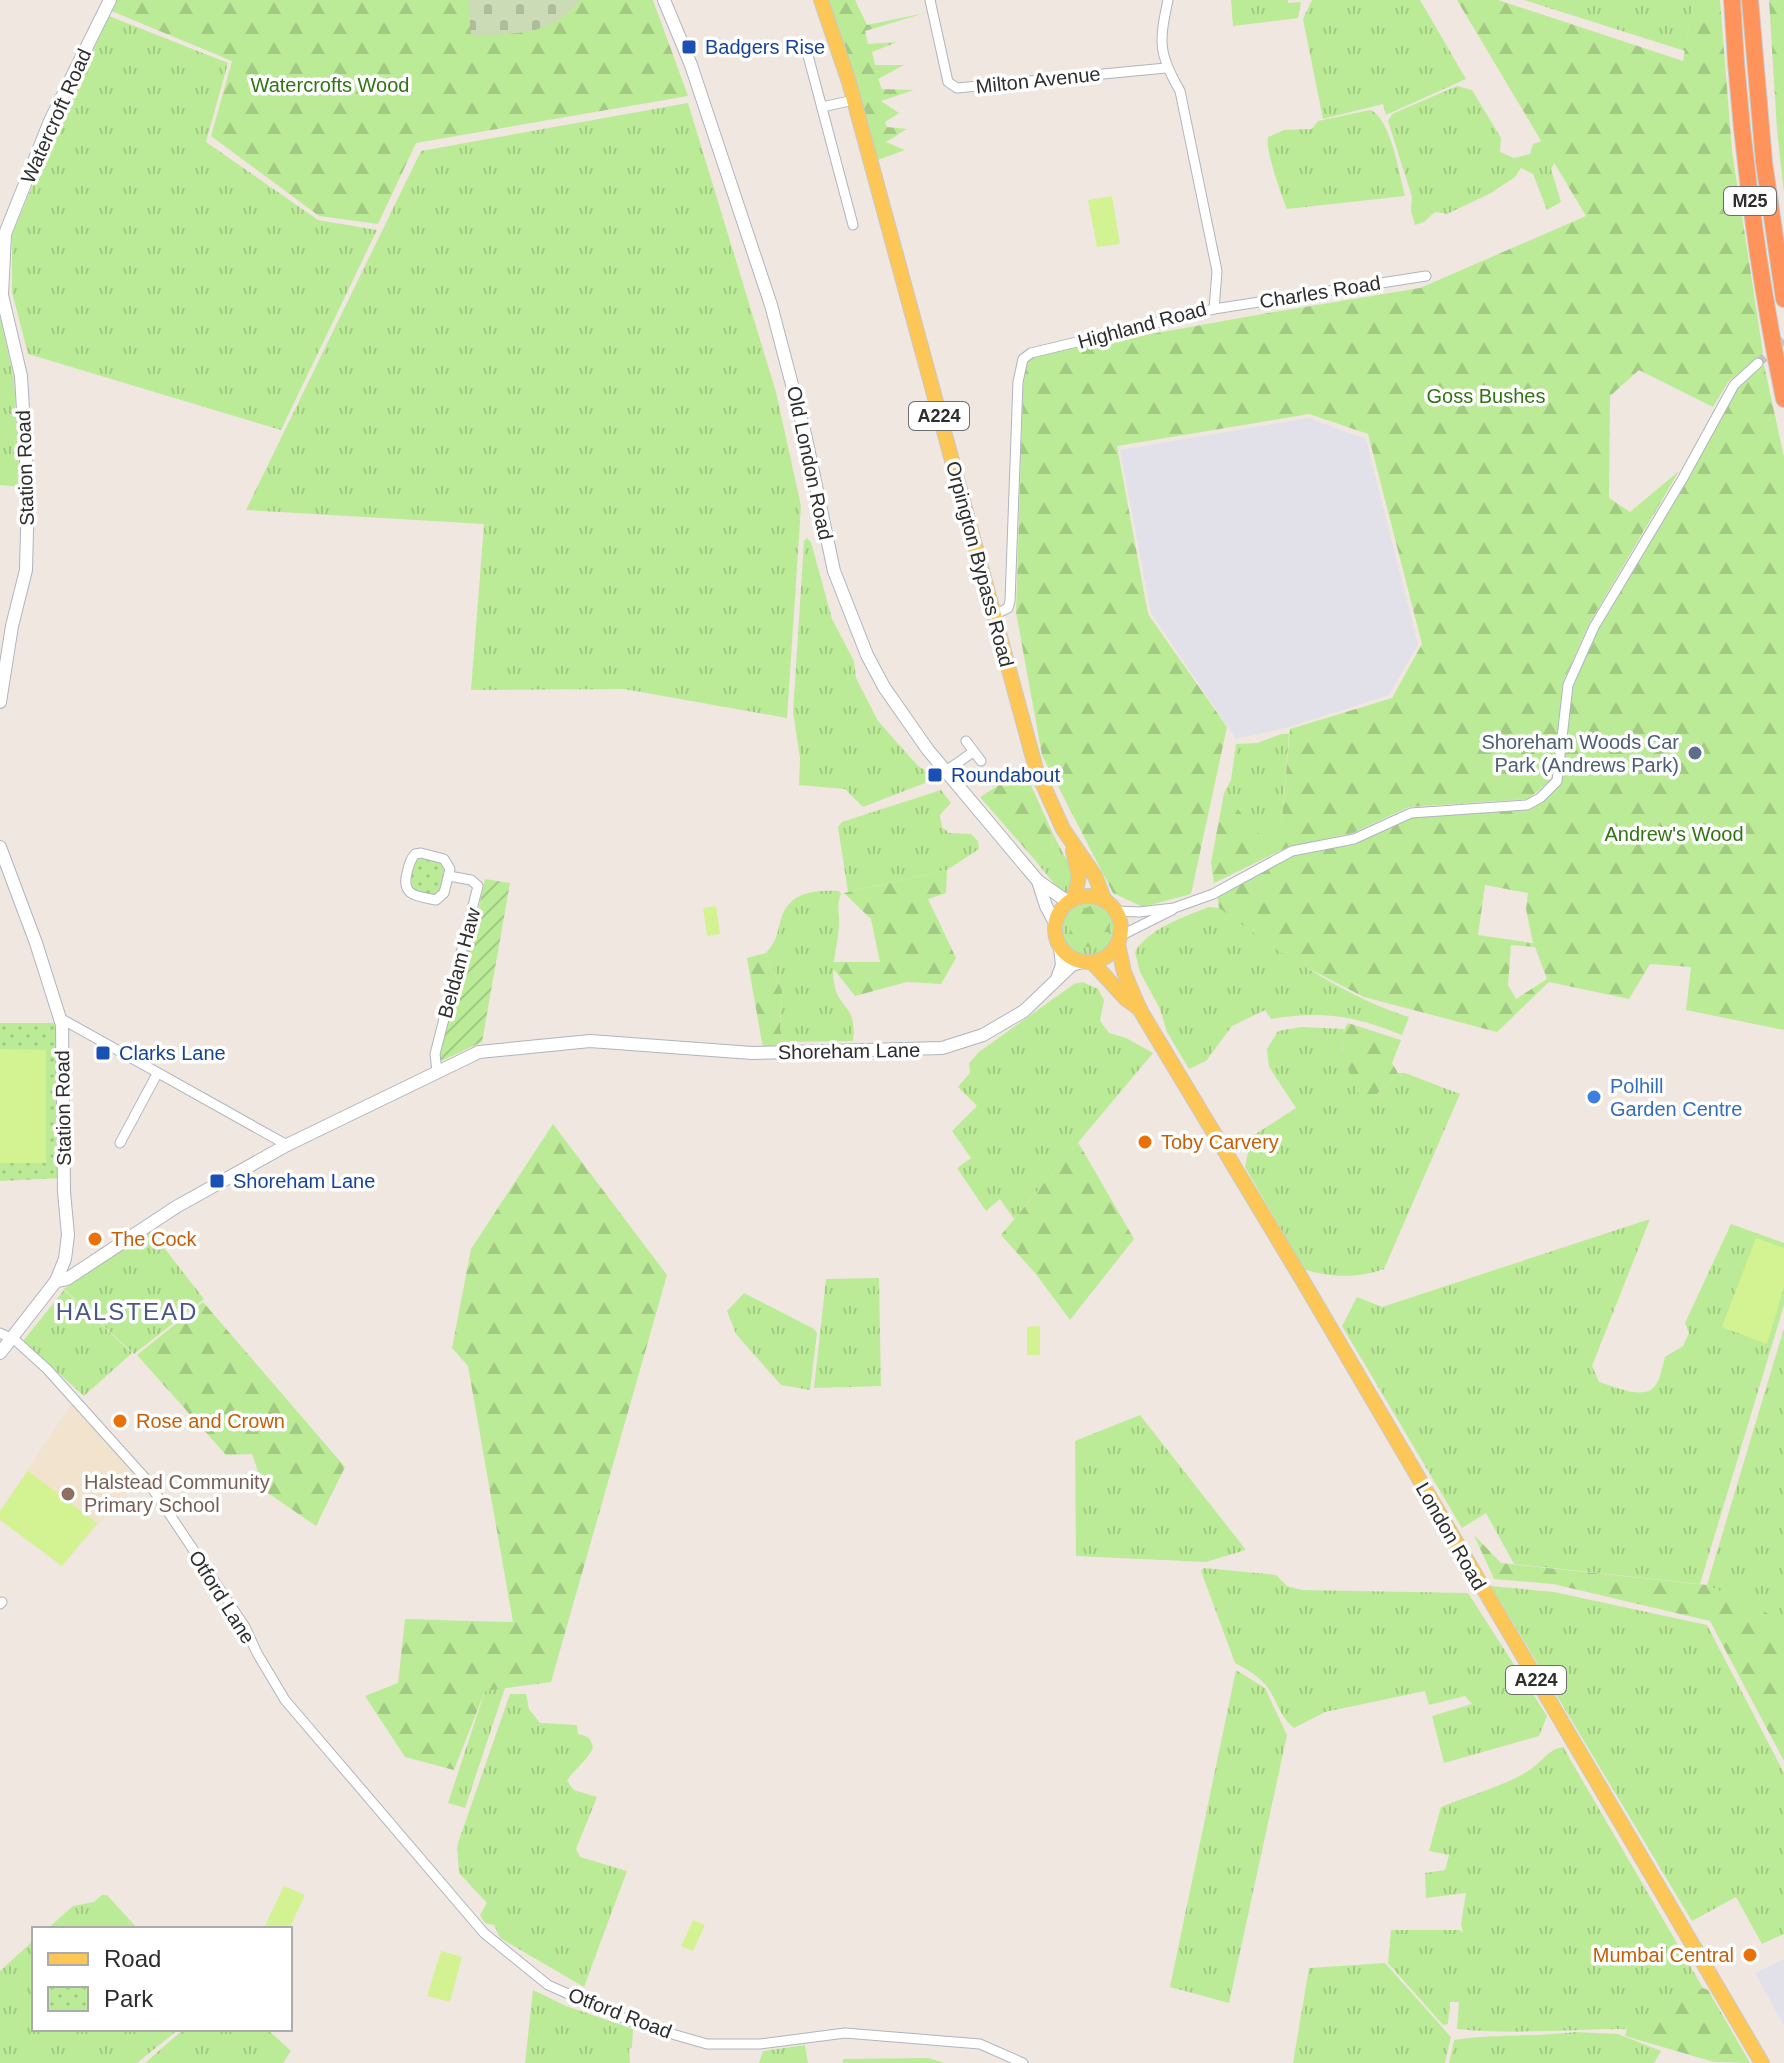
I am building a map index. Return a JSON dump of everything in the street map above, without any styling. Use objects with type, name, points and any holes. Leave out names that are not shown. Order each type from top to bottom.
[{"type":"highway","name":"M25","points":[[1732,0],[1753,224],[1784,399]]},
{"type":"highway","name":"M25","points":[[1750,0],[1764,162],[1784,299]]},
{"type":"main road","name":"Orpington Bypass Road","points":[[821,0],[854,100],[1036,769],[1052,810],[1072,847],[1095,876],[1104,899]]},
{"type":"main road","name":"Orpington Bypass Road","points":[[1071,900],[1079,877],[1072,847]]},
{"type":"main road","points":[[1090,896],[1104,899],[1117,911],[1119,940],[1108,956],[1087,962],[1067,955],[1060,948],[1055,923],[1058,914],[1071,900],[1090,896]]},
{"type":"main road","name":"London Road","points":[[1119,940],[1124,972],[1140,1010],[1300,1276],[1762,2063]]},
{"type":"main road","name":"London Road","points":[[1087,962],[1140,1010]]},
{"type":"street","name":"Watercroft Road","points":[[2,232],[50,121],[110,0]]},
{"type":"street","name":"Old London Road","points":[[664,0],[686,51],[771,305],[805,434],[834,571],[867,655],[912,729],[946,771],[1038,881],[1071,900]]},
{"type":"street","name":"Milton Avenue","points":[[930,0],[948,82],[957,88],[1166,68]]},
{"type":"street","name":"Highland Road","points":[[994,615],[1008,608],[1010,601],[1018,382],[1023,359],[1031,353],[1214,309],[1217,271],[1180,91],[1166,68],[1162,54],[1161,32],[1168,0]]},
{"type":"street","points":[[806,48],[853,225]]},
{"type":"street","points":[[822,107],[854,100]]},
{"type":"street","name":"Station Road","points":[[0,702],[12,626],[26,570],[28,493],[21,376],[2,295],[2,232]]},
{"type":"street","name":"Charles Road","points":[[1214,309],[1426,276]]},
{"type":"street","points":[[1119,940],[1174,908],[1213,894],[1292,851],[1354,839],[1411,813],[1527,805],[1540,798],[1557,781],[1568,685],[1594,627],[1683,478],[1734,385],[1758,363]]},
{"type":"street","points":[[966,741],[981,761]]},
{"type":"street","points":[[946,771],[973,752]]},
{"type":"street","name":"Station Road","points":[[0,847],[60,1018],[64,1192],[68,1235],[65,1259],[56,1281]]},
{"type":"street","name":"Beldam Haw","points":[[415,854],[444,859],[450,869],[449,876],[444,893],[436,900],[411,895],[406,889],[405,882],[415,854]]},
{"type":"street","name":"Beldam Haw","points":[[437,1071],[435,1054],[478,886],[471,880],[449,876]]},
{"type":"street","name":"Old London Road","points":[[1038,881],[1055,923]]},
{"type":"street","points":[[1117,911],[1174,908]]},
{"type":"street","points":[[1057,979],[1062,965],[1060,948]]},
{"type":"street","name":"Shoreham Lane","points":[[56,1281],[67,1279],[176,1207],[287,1145],[479,1052],[590,1041],[752,1053],[851,1052],[953,1046],[983,1035],[1024,1011],[1072,965],[1087,962]]},
{"type":"street","points":[[60,1018],[287,1145]]},
{"type":"street","points":[[120,1143],[157,1074]]},
{"type":"street","points":[[0,1353],[6,1335],[56,1281]]},
{"type":"street","name":"Otford Lane","points":[[6,1335],[74,1397],[146,1479],[245,1627],[285,1700],[364,1790]]},
{"type":"street","name":"Otford Road","points":[[364,1790],[484,1933],[548,1985],[637,2024],[707,2044],[760,2044],[845,2033],[961,2042],[990,2047],[1023,2063]]},
{"type":"shaded area","points":[[1308,418],[1366,439],[1418,645],[1389,695],[1289,727],[1236,739],[1151,613],[1120,450]]},
{"type":"shaded area","name":"Halstead Community Primary School","points":[[72,1403],[139,1478],[62,1566],[0,1520],[0,1511]]},
{"type":"shaded area","points":[[1784,1959],[1784,2026],[1755,1973]]},
{"type":"green space","name":"Watercrofts Wood","points":[[115,0],[653,0],[688,96],[416,143],[378,224],[319,216],[211,136],[232,61],[109,10]]},
{"type":"green space","points":[[468,0],[580,0],[557,21],[544,27],[471,37]]},
{"type":"green space","points":[[828,0],[855,0],[867,25],[925,13],[865,31],[868,44],[897,42],[872,52],[875,65],[904,65],[878,79],[882,89],[914,90],[881,101],[899,113],[885,122],[887,127],[907,129],[886,142],[905,150],[875,161]]},
{"type":"green space","points":[[1231,0],[1301,2],[1298,18],[1233,26]]},
{"type":"green space","points":[[1312,0],[1420,0],[1466,79],[1386,115],[1383,104],[1323,119],[1303,19]]},
{"type":"green space","name":"Goss Bushes","points":[[1457,0],[1498,0],[1683,61],[1694,0],[1720,0],[1732,151],[1763,353],[1728,382],[1713,407],[1639,370],[1610,396],[1609,498],[1630,512],[1679,471],[1589,624],[1563,682],[1553,779],[1528,799],[1409,807],[1353,833],[1288,847],[1214,883],[1211,863],[1224,793],[1265,841],[1282,819],[1290,729],[1392,698],[1422,644],[1368,434],[1309,414],[1117,446],[1148,614],[1227,727],[1191,894],[1143,907],[1113,893],[1042,755],[1016,612],[1024,357],[1420,288],[1586,216]]},
{"type":"green space","points":[[1524,0],[1694,0],[1685,51]]},
{"type":"green space","points":[[1769,0],[1784,0],[1784,193],[1777,130]]},
{"type":"green space","points":[[109,16],[228,63],[206,142],[318,220],[377,230],[281,430],[28,354],[12,292],[12,235],[58,124]]},
{"type":"green space","points":[[1457,86],[1472,90],[1501,138],[1500,152],[1514,158],[1530,154],[1533,144],[1542,141],[1555,162],[1551,169],[1561,202],[1547,210],[1533,174],[1521,168],[1515,177],[1491,193],[1447,214],[1435,212],[1415,225],[1411,211],[1412,197],[1388,121],[1392,114]]},
{"type":"green space","points":[[688,103],[776,392],[801,506],[787,718],[624,689],[471,690],[484,524],[246,510],[421,151]]},
{"type":"green space","points":[[1370,110],[1377,115],[1389,135],[1405,196],[1287,209],[1271,162],[1268,137],[1284,130],[1312,129],[1318,121]]},
{"type":"green space","points":[[1112,196],[1120,244],[1097,247],[1088,200]]},
{"type":"green space","points":[[0,317],[14,379],[20,487],[0,485]]},
{"type":"green space","name":"Andrew's Wood","points":[[1764,365],[1784,457],[1784,1030],[1686,1010],[1691,967],[1650,964],[1629,999],[1549,982],[1497,1032],[1364,997],[1290,959],[1219,908],[1217,894],[1293,856],[1356,843],[1410,818],[1528,808],[1556,789],[1561,778],[1573,686],[1595,635],[1679,495],[1738,388]],"holes":[[[1485,885],[1528,893],[1526,909],[1533,943],[1478,935]],[[1511,945],[1535,947],[1547,979],[1516,999],[1508,985]]]},
{"type":"green space","points":[[807,538],[811,542],[832,619],[854,661],[856,678],[878,721],[926,771],[925,783],[863,807],[845,789],[799,785],[800,758],[793,712],[804,541]]},
{"type":"green space","points":[[1289,734],[1282,819],[1265,842],[1224,793],[1231,780],[1236,744],[1257,743]]},
{"type":"green space","points":[[1021,771],[1029,781],[1054,836],[1051,849],[1040,850],[1034,859],[980,797]]},
{"type":"green space","points":[[941,790],[951,803],[940,815],[942,827],[949,833],[971,834],[978,841],[979,849],[947,870],[848,892],[838,827],[842,822]]},
{"type":"green space","points":[[1054,836],[1071,868],[1073,876],[1069,892],[1061,893],[1063,890],[1034,859],[1039,850],[1051,849]]},
{"type":"green space","points":[[421,857],[442,861],[447,870],[440,892],[433,895],[415,892],[409,887],[413,866]]},
{"type":"green space","points":[[947,870],[946,893],[928,899],[956,958],[941,984],[907,982],[855,996],[828,962],[880,962],[871,919],[844,893]]},
{"type":"green space","points":[[485,879],[510,883],[482,1042],[437,1063],[470,924],[480,917]]},
{"type":"green space","points":[[839,891],[839,926],[833,976],[836,992],[850,1013],[853,1041],[784,1042],[780,1030],[782,991],[766,953],[775,941],[781,919],[790,903],[812,892]]},
{"type":"green space","points":[[1088,900],[1108,908],[1116,928],[1108,948],[1088,956],[1068,948],[1060,928],[1068,908]]},
{"type":"green space","points":[[716,906],[720,934],[707,936],[703,908]]},
{"type":"green space","points":[[1088,907],[1101,909],[1110,922],[1109,932],[1091,933],[1087,939],[1098,942],[1097,947],[1067,944],[1073,922]]},
{"type":"green space","points":[[1209,907],[1219,908],[1335,984],[1409,1017],[1402,1035],[1338,1016],[1306,1015],[1271,1019],[1265,1010],[1232,1026],[1206,1061],[1189,1069],[1167,1032],[1160,1009],[1140,972],[1135,952],[1158,930]]},
{"type":"green space","points":[[766,953],[782,991],[780,1029],[786,1048],[763,1048],[747,958]]},
{"type":"green space","points":[[1082,982],[1098,989],[1104,1000],[1100,1021],[1109,1033],[1126,1038],[1153,1053],[1014,1219],[1000,1199],[986,1211],[957,1168],[971,1158],[952,1131],[977,1106],[958,1087],[970,1073],[969,1063],[979,1052],[1074,984]]},
{"type":"green space","points":[[0,1023],[57,1023],[63,1178],[0,1181]]},
{"type":"green space","points":[[1348,1023],[1401,1040],[1392,1063],[1398,1073],[1375,1096],[1359,1095],[1348,1069],[1342,1040]]},
{"type":"green space","points":[[1301,1027],[1344,1029],[1342,1049],[1375,1096],[1398,1073],[1460,1094],[1384,1269],[1375,1272],[1333,1275],[1304,1269],[1245,1167],[1251,1137],[1296,1108],[1269,1067],[1267,1049],[1278,1031]]},
{"type":"green space","points":[[0,1049],[46,1050],[46,1163],[0,1163]]},
{"type":"green space","points":[[553,1124],[667,1275],[551,1682],[485,1691],[454,1770],[405,1757],[365,1696],[398,1683],[405,1619],[513,1622],[468,1366],[452,1348],[471,1249]]},
{"type":"green space","points":[[1078,1142],[1134,1239],[1070,1320],[1035,1273],[1001,1235]]},
{"type":"green space","points":[[1650,1219],[1592,1366],[1599,1382],[1628,1391],[1643,1392],[1654,1387],[1665,1357],[1683,1346],[1689,1333],[1685,1323],[1731,1224],[1784,1243],[1784,1305],[1700,1584],[1514,1564],[1486,1513],[1462,1528],[1342,1326],[1357,1297],[1382,1307]]},
{"type":"green space","points":[[150,1230],[204,1299],[134,1354],[64,1289]]},
{"type":"green space","points":[[1756,1238],[1784,1248],[1784,1286],[1767,1344],[1722,1327]]},
{"type":"green space","points":[[879,1278],[881,1386],[814,1388],[826,1279]]},
{"type":"green space","points":[[64,1290],[132,1353],[84,1396],[23,1341]]},
{"type":"green space","points":[[744,1293],[817,1333],[810,1390],[781,1385],[736,1334],[727,1311]]},
{"type":"green space","points":[[203,1302],[345,1467],[316,1526],[265,1491],[252,1454],[226,1455],[137,1355]]},
{"type":"green space","points":[[1040,1326],[1040,1355],[1027,1355],[1027,1327]]},
{"type":"green space","points":[[1784,1328],[1784,1621],[1780,1621],[1707,1585]]},
{"type":"green space","points":[[1140,1415],[1246,1550],[1206,1562],[1076,1556],[1075,1441]]},
{"type":"green space","points":[[28,1471],[97,1523],[62,1566],[0,1520],[0,1511]]},
{"type":"green space","points":[[1474,1535],[1501,1563],[1707,1585],[1784,1621],[1784,1761],[1710,1621],[1553,1584],[1494,1579]]},
{"type":"green space","points":[[1204,1568],[1276,1575],[1287,1586],[1302,1590],[1468,1593],[1547,1716],[1539,1736],[1444,1763],[1432,1716],[1472,1704],[1465,1696],[1429,1705],[1425,1691],[1325,1712],[1294,1728],[1263,1682],[1235,1663],[1201,1571]]},
{"type":"green space","points":[[1491,1586],[1554,1592],[1707,1625],[1784,1773],[1784,1934],[1762,1944],[1736,1897],[1692,1921]]},
{"type":"green space","points":[[1236,1670],[1265,1688],[1287,1735],[1229,2003],[1170,1987]]},
{"type":"green space","points":[[505,1688],[465,1808],[448,1803],[485,1691]]},
{"type":"green space","points":[[510,1694],[526,1694],[529,1709],[540,1723],[577,1725],[578,1734],[590,1740],[593,1748],[567,1781],[574,1790],[597,1797],[576,1849],[580,1857],[627,1871],[584,1987],[500,1938],[494,1925],[485,1923],[480,1915],[487,1903],[459,1873],[457,1846]]},
{"type":"green space","points":[[1563,1747],[1703,1988],[1629,2024],[1626,2029],[1520,2032],[1457,2029],[1459,2002],[1450,2002],[1448,2024],[1443,2025],[1388,1963],[1391,1930],[1460,1930],[1463,1933],[1461,1924],[1466,1893],[1426,1898],[1425,1873],[1445,1870],[1449,1855],[1429,1851],[1441,1807],[1519,1776],[1552,1751]]},
{"type":"green space","points":[[284,1886],[305,1895],[290,1927],[264,1927]]},
{"type":"green space","points":[[107,1895],[136,1927],[49,1927],[73,1906],[94,1902]]},
{"type":"green space","points":[[693,1920],[705,1925],[693,1951],[681,1946]]},
{"type":"green space","points":[[32,1942],[32,2031],[177,2031],[137,2063],[0,2063],[0,1971]]},
{"type":"green space","points":[[441,1951],[462,1957],[450,2002],[427,1996]]},
{"type":"green space","points":[[1385,1963],[1451,2037],[1445,2063],[1293,2063],[1309,1968]]},
{"type":"green space","points":[[1703,1988],[1708,1990],[1750,2063],[1714,2062],[1625,2036],[1628,2024]]},
{"type":"green space","points":[[533,1990],[566,2006],[633,2029],[630,2063],[525,2063]]},
{"type":"green space","points":[[182,2031],[269,2031],[291,2051],[283,2063],[145,2063]]},
{"type":"green space","points":[[1575,2032],[1618,2034],[1661,2051],[1654,2063],[1449,2063],[1454,2040]]},
{"type":"green space","points":[[805,2045],[808,2063],[759,2063],[763,2051]]},
{"type":"green space","points":[[928,2058],[945,2063],[843,2063],[843,2059]]},
{"type":"tunnel","points":[[1758,363],[1784,340]]},
{"type":"place","name":"Badgers Rise","points":[[689,47]]},
{"type":"place","name":"Shoreham Woods Car Park (Andrews Park)","points":[[1695,753]]},
{"type":"place","name":"Roundabout","points":[[935,775]]},
{"type":"place","name":"Clarks Lane","points":[[103,1053]]},
{"type":"place","name":"Polhill Garden Centre","points":[[1594,1097]]},
{"type":"place","name":"Toby Carvery","points":[[1145,1142]]},
{"type":"place","name":"Shoreham Lane","points":[[217,1181]]},
{"type":"place","name":"The Cock","points":[[95,1239]]},
{"type":"place","name":"Rose and Crown","points":[[120,1421]]},
{"type":"place","name":"Halstead Community Primary School","points":[[68,1494]]},
{"type":"place","name":"Mumbai Central","points":[[1750,1955]]},
{"type":"district","name":"HALSTEAD","points":[[127,1312]]}]
